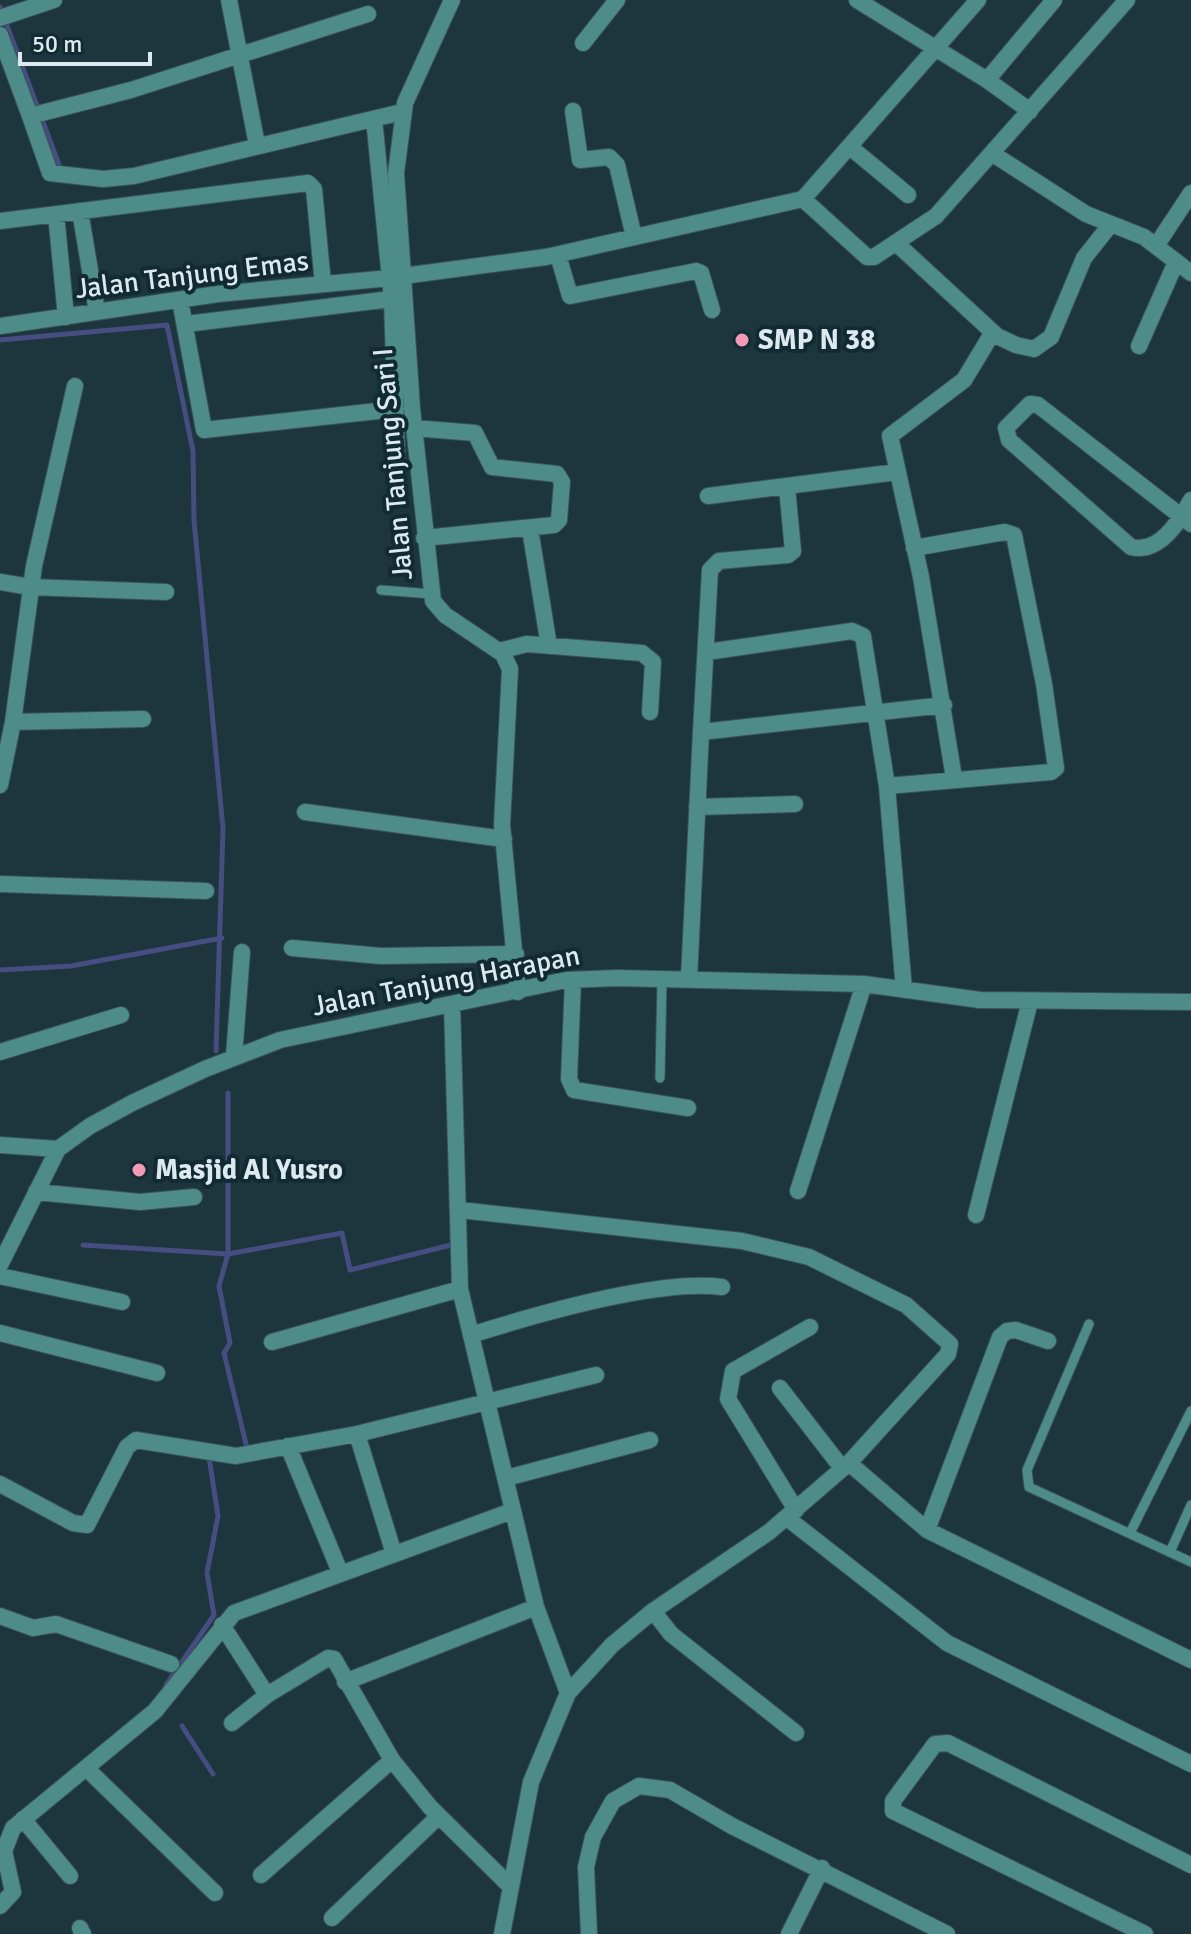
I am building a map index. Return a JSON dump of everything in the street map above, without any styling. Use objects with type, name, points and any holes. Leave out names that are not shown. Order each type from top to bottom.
[{"type":"street","points":[[6,16],[54,0]]},
{"type":"street","points":[[229,0],[257,145]]},
{"type":"street","name":"Jalan Tanjung Sari I","points":[[452,0],[402,112],[396,173],[398,298],[432,594],[442,612],[499,651]]},
{"type":"street","points":[[583,43],[617,0]]},
{"type":"street","points":[[857,0],[987,80],[1030,111]]},
{"type":"street","points":[[978,0],[803,199],[869,258],[936,216],[1127,0]]},
{"type":"street","points":[[987,80],[1054,0]]},
{"type":"street","points":[[38,115],[239,57],[368,14]]},
{"type":"street","points":[[0,35],[38,115],[49,170],[65,176],[118,179],[402,112]]},
{"type":"street","points":[[573,111],[580,160],[609,157],[617,165],[634,237]]},
{"type":"street","points":[[374,119],[397,277]]},
{"type":"street","points":[[850,147],[908,195]]},
{"type":"street","points":[[993,154],[1086,214],[1144,237],[1191,273]]},
{"type":"street","points":[[0,221],[308,183],[314,189],[323,284]]},
{"type":"street","points":[[1156,246],[1191,193]]},
{"type":"street","name":"Jalan Tanjung Emas","points":[[0,326],[180,300],[397,277],[558,255],[803,199]]},
{"type":"street","points":[[68,213],[82,314]]},
{"type":"street","points":[[68,213],[82,314]]},
{"type":"street","points":[[896,243],[993,332],[1025,348],[1046,343],[1084,258],[1111,224]]},
{"type":"street","points":[[558,255],[570,296],[696,271],[701,273],[712,310]]},
{"type":"street","points":[[1139,346],[1176,262]]},
{"type":"street","points":[[186,324],[398,298],[397,459]]},
{"type":"street","points":[[180,300],[204,430],[396,409]]},
{"type":"street","points":[[954,778],[944,705],[890,441],[893,433],[964,380],[993,332]]},
{"type":"street","points":[[0,784],[13,722],[30,587],[75,386]]},
{"type":"street","points":[[1186,520],[1038,405],[1030,404],[1006,428],[1009,440],[1131,547],[1152,546],[1186,520],[1191,500]]},
{"type":"street","points":[[414,428],[465,429],[480,437],[485,457],[492,467],[557,474],[562,482],[559,520],[554,525],[424,538]]},
{"type":"street","points":[[708,496],[897,472]]},
{"type":"street","points":[[689,979],[709,575],[714,563],[788,555],[793,551],[787,487]]},
{"type":"street","points":[[530,529],[549,646]]},
{"type":"street","points":[[887,786],[1054,770],[1056,764],[1044,684],[1013,534],[1005,532],[914,548]]},
{"type":"street","points":[[0,582],[30,587],[166,592]]},
{"type":"street","points":[[707,652],[858,631],[863,636],[887,786],[904,990]]},
{"type":"street","points":[[499,651],[527,644],[642,653],[650,657],[650,712]]},
{"type":"street","points":[[499,651],[506,658],[511,678],[503,775],[504,839],[518,992]]},
{"type":"street","points":[[701,732],[876,715],[944,705]]},
{"type":"street","points":[[13,722],[143,719]]},
{"type":"street","points":[[697,807],[795,804]]},
{"type":"street","points":[[305,812],[504,839]]},
{"type":"street","points":[[0,884],[206,891]]},
{"type":"street","points":[[292,948],[381,956],[516,954]]},
{"type":"street","points":[[234,1056],[242,952]]},
{"type":"street","name":"Jalan Tanjung Harapan","points":[[58,1149],[111,1115],[234,1056],[280,1040],[573,980],[689,979],[864,984],[980,1000],[1191,1002]]},
{"type":"street","points":[[573,980],[569,1079],[574,1090],[688,1108]]},
{"type":"street","points":[[798,1191],[864,984]]},
{"type":"street","points":[[976,1215],[1030,1001]]},
{"type":"street","points":[[452,1004],[460,1289],[474,1334],[536,1607],[568,1693]]},
{"type":"street","points":[[0,1052],[121,1015]]},
{"type":"street","points":[[0,1145],[58,1149],[0,1265]]},
{"type":"street","points":[[36,1192],[140,1202],[194,1197]]},
{"type":"street","points":[[460,1210],[742,1241],[809,1257],[906,1305],[951,1346],[845,1466],[792,1514],[653,1611],[612,1645],[568,1693],[531,1782],[502,1934]]},
{"type":"street","points":[[0,1276],[122,1302]]},
{"type":"street","points":[[474,1334],[529,1317],[599,1302],[696,1284],[722,1287]]},
{"type":"street","points":[[272,1342],[460,1289]]},
{"type":"street","points":[[810,1327],[733,1371],[727,1390],[728,1399],[792,1514],[947,1643],[1191,1764]]},
{"type":"street","points":[[927,1530],[1000,1337],[1007,1331],[1016,1330],[1048,1341]]},
{"type":"street","points":[[0,1333],[157,1373]]},
{"type":"street","points":[[0,1484],[84,1526],[91,1523],[131,1443],[148,1440],[218,1454],[288,1446],[357,1434],[596,1375]]},
{"type":"street","points":[[780,1388],[845,1466],[927,1530],[1191,1660]]},
{"type":"street","points":[[357,1434],[394,1554]]},
{"type":"street","points":[[506,1478],[650,1440]]},
{"type":"street","points":[[288,1446],[340,1572]]},
{"type":"street","points":[[0,1906],[13,1892],[5,1858],[6,1840],[23,1819],[155,1711],[234,1613],[512,1511]]},
{"type":"street","points":[[345,1682],[536,1607]]},
{"type":"street","points":[[653,1611],[671,1634],[796,1733]]},
{"type":"street","points":[[0,1616],[33,1628],[56,1624],[171,1664]]},
{"type":"street","points":[[222,1625],[267,1695]]},
{"type":"street","points":[[232,1723],[267,1695],[328,1658],[336,1661],[345,1682],[392,1760],[439,1816],[511,1887]]},
{"type":"street","points":[[1145,1934],[893,1811],[893,1801],[935,1744],[948,1743],[1191,1865]]},
{"type":"street","points":[[261,1875],[392,1760]]},
{"type":"street","points":[[86,1768],[215,1893]]},
{"type":"street","points":[[589,1934],[586,1867],[593,1837],[613,1801],[639,1786],[670,1790],[732,1826],[822,1868],[947,1934]]},
{"type":"street","points":[[332,1918],[439,1816]]},
{"type":"street","points":[[23,1819],[70,1876]]},
{"type":"street","points":[[789,1934],[822,1868]]},
{"type":"lane","points":[[381,590],[432,594]]},
{"type":"lane","points":[[660,1078],[662,979]]},
{"type":"lane","points":[[1089,1324],[1027,1470],[1029,1487],[1191,1562]]},
{"type":"lane","points":[[1130,1533],[1191,1411]]},
{"type":"lane","points":[[1170,1552],[1191,1505]]},
{"type":"waterway","points":[[0,7],[61,170]]},
{"type":"waterway","points":[[0,340],[167,325],[193,451],[194,520],[223,829],[216,1051]]},
{"type":"waterway","points":[[0,970],[71,966],[222,938]]},
{"type":"waterway","points":[[228,1093],[228,1254],[219,1286],[230,1343],[224,1353],[247,1448],[242,1449]]},
{"type":"waterway","points":[[83,1245],[228,1254],[342,1233],[350,1270],[451,1245]]},
{"type":"waterway","points":[[166,1685],[214,1615],[207,1573],[218,1516],[209,1457]]},
{"type":"waterway","points":[[182,1726],[213,1774]]},
{"type":"place","name":"SMP N 38","points":[[742,340]]},
{"type":"place","name":"Masjid Al Yusro","points":[[139,1170]]}]
